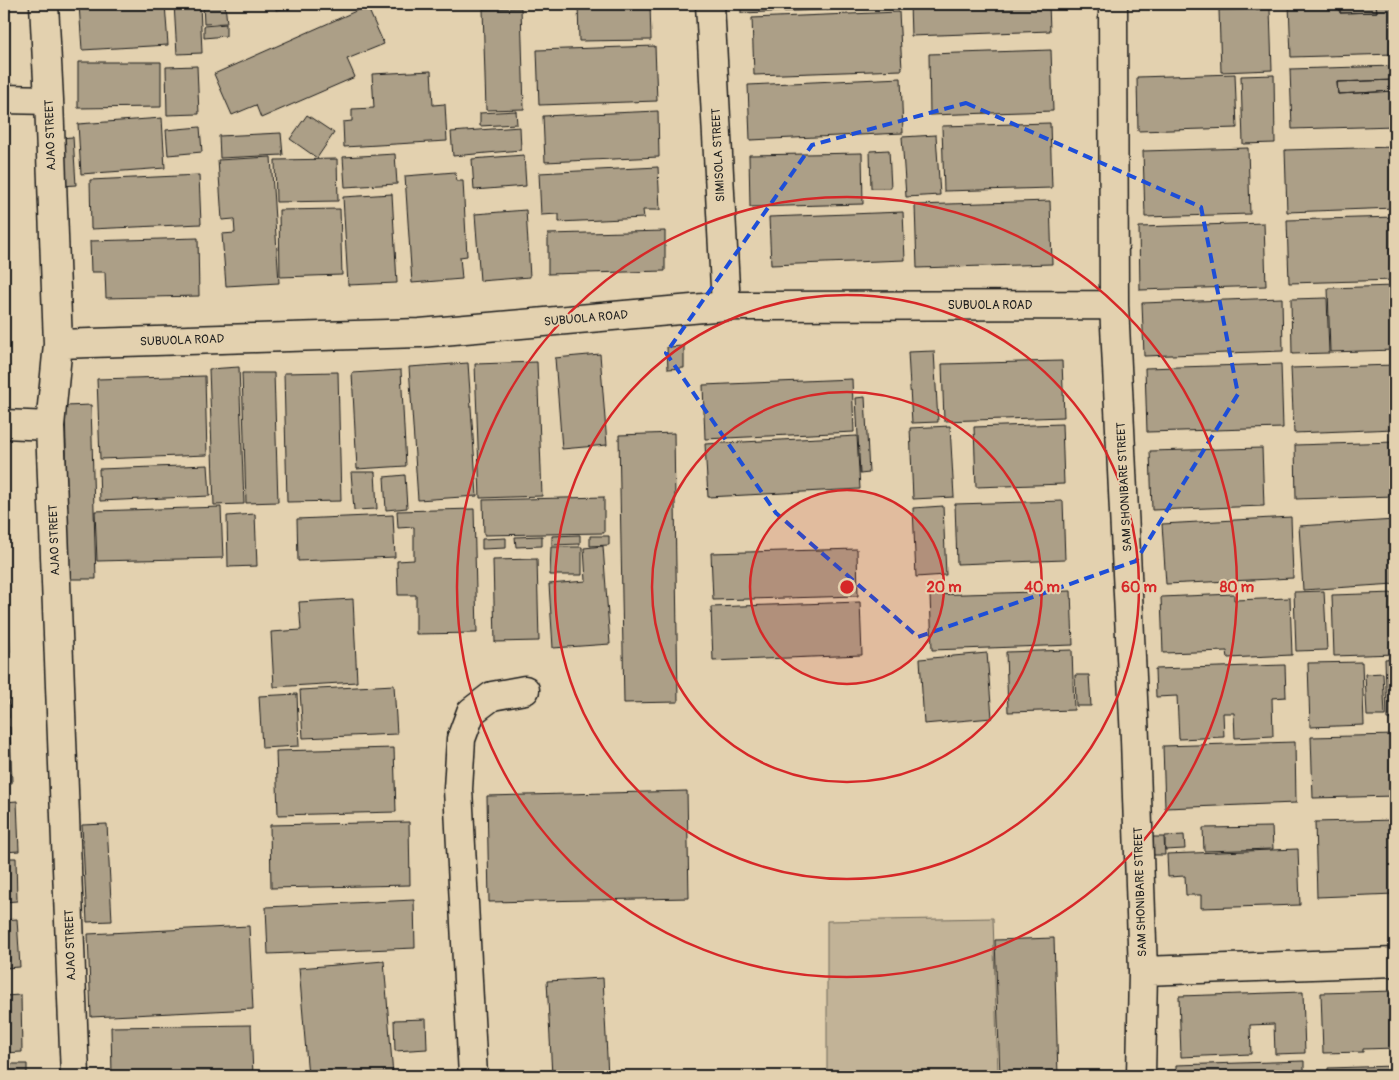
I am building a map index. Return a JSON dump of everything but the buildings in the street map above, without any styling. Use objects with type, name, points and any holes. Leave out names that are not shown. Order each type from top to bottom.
[{"type":"street","name":"AJAO STREET","points":[[44,4],[58,344],[50,426],[75,1076]]},
{"type":"street","name":"SIMISOLA STREET","points":[[710,4],[726,306]]},
{"type":"street","name":"SAM SHONIBARE STREET","points":[[1113,4],[1114,304],[1135,729],[1143,971],[1141,1076]]},
{"type":"street","points":[[4,99],[49,100]]},
{"type":"street","name":"SUBUOLA ROAD","points":[[58,344],[420,333],[726,306],[1114,304]]},
{"type":"street","points":[[4,424],[50,426]]},
{"type":"street","points":[[473,1076],[458,789],[461,739],[471,712],[492,696],[525,690]]},
{"type":"street","name":"SAM SHONIBARE STREET","points":[[1143,971],[1395,962]]},
{"type":"highlighted area","points":[[966,103],[1201,207],[1238,394],[1136,561],[918,637],[776,513],[666,353],[812,145]]},
{"type":"shaded area","points":[[993,918],[998,1076],[827,1076],[827,921]]}]
